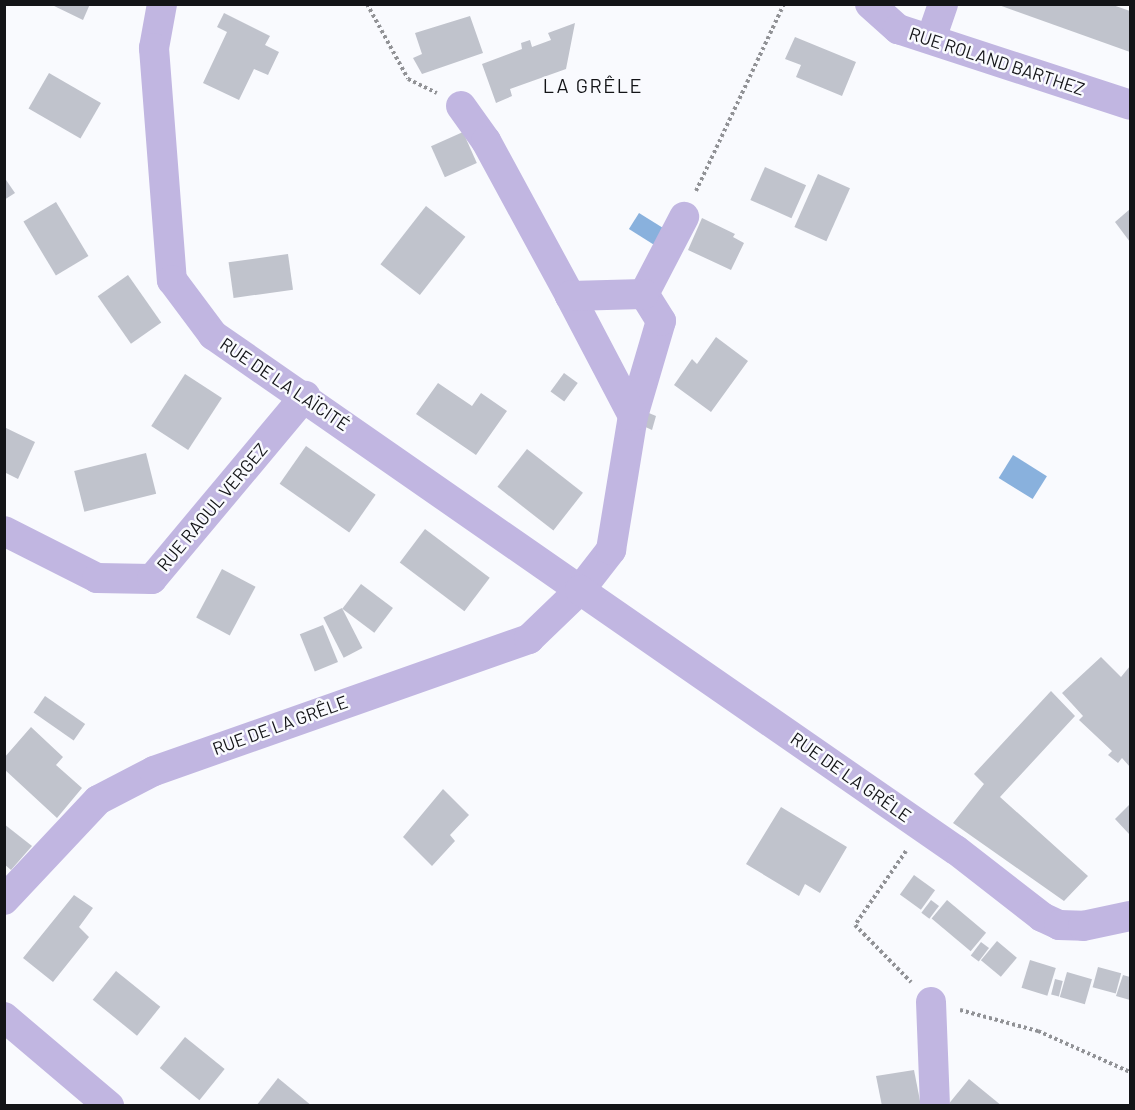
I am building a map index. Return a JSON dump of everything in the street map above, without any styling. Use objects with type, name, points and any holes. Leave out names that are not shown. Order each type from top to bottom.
[{"type":"street","name":"RUE DE LA LAÏCITÉ","points":[[162,4],[154,48],[172,280],[213,335],[305,396],[580,590]]},
{"type":"street","name":"RUE ROLAND BARTHEZ","points":[[870,4],[898,29],[1131,105]]},
{"type":"street","points":[[931,39],[943,4]]},
{"type":"street","points":[[461,106],[486,141],[633,416]]},
{"type":"street","points":[[570,296],[644,294],[684,217]]},
{"type":"street","name":"RUE DE LA GRÊLE","points":[[4,900],[98,800],[165,767],[530,639],[580,590],[611,550],[633,416],[661,321],[644,294]]},
{"type":"street","name":"RUE RAOUL VERGEZ","points":[[4,531],[98,578],[152,579],[305,396]]},
{"type":"street","name":"RUE DE LA GRÊLE","points":[[580,590],[923,827],[1042,917],[1059,925],[1083,926],[1131,916]]},
{"type":"street","points":[[931,1002],[935,1106]]},
{"type":"street","points":[[4,1017],[109,1106]]},
{"type":"path","points":[[368,4],[408,79],[461,106]]},
{"type":"path","points":[[684,217],[784,4]]},
{"type":"path","points":[[923,827],[855,925],[931,1002],[1038,1031],[1131,1072]]},
{"type":"water","points":[[639,213],[670,232],[659,248],[629,229]]},
{"type":"water","points":[[1013,455],[1047,476],[1033,499],[999,478]]},
{"type":"building","points":[[50,4],[90,4],[83,20]]},
{"type":"building","points":[[996,4],[1110,4],[1130,11],[1130,52]]},
{"type":"building","points":[[224,13],[270,36],[265,45],[279,52],[268,75],[254,69],[239,100],[203,83],[227,32],[217,27]]},
{"type":"building","points":[[470,16],[483,53],[422,74],[413,58],[422,54],[415,33]]},
{"type":"building","points":[[575,23],[566,69],[510,89],[512,96],[496,103],[482,64],[522,49],[521,43],[530,40],[532,47],[551,40],[548,33]]},
{"type":"building","points":[[795,37],[856,62],[842,96],[796,77],[801,65],[785,59]]},
{"type":"building","points":[[49,73],[101,103],[80,139],[28,109]]},
{"type":"building","points":[[463,132],[477,163],[445,177],[431,146]]},
{"type":"building","points":[[765,167],[806,185],[791,218],[750,200]]},
{"type":"building","points":[[818,174],[850,188],[826,241],[794,227]]},
{"type":"building","points":[[4,177],[15,193],[4,200]]},
{"type":"building","points":[[56,202],[88,256],[56,276],[23,222]]},
{"type":"building","points":[[426,206],[465,237],[420,295],[380,264]]},
{"type":"building","points":[[1130,209],[1130,242],[1115,222]]},
{"type":"building","points":[[702,218],[735,234],[733,237],[744,243],[731,270],[688,250]]},
{"type":"building","points":[[288,254],[293,290],[234,298],[229,262]]},
{"type":"building","points":[[128,275],[161,323],[131,344],[98,296]]},
{"type":"building","points":[[716,337],[748,361],[711,412],[674,385],[692,359],[697,364]]},
{"type":"building","points":[[564,373],[578,383],[564,402],[550,392]]},
{"type":"building","points":[[185,374],[222,398],[188,450],[151,426]]},
{"type":"building","points":[[438,383],[472,406],[481,393],[507,411],[476,455],[416,414]]},
{"type":"building","points":[[644,411],[656,416],[652,430],[641,425]]},
{"type":"building","points":[[4,427],[35,442],[18,479],[4,472]]},
{"type":"building","points":[[306,446],[376,495],[349,532],[280,484]]},
{"type":"building","points":[[527,449],[583,493],[553,531],[497,487]]},
{"type":"building","points":[[146,453],[156,494],[84,512],[74,471]]},
{"type":"building","points":[[425,529],[490,578],[464,611],[400,563]]},
{"type":"building","points":[[222,569],[256,587],[230,635],[196,618]]},
{"type":"building","points":[[361,584],[393,608],[374,633],[342,609]]},
{"type":"building","points":[[342,608],[362,648],[344,658],[323,618]]},
{"type":"building","points":[[323,625],[338,662],[315,671],[300,634]]},
{"type":"building","points":[[1101,657],[1121,677],[1130,666],[1130,767],[1122,758],[1118,763],[1108,755],[1112,751],[1079,720],[1083,716],[1062,693]]},
{"type":"building","points":[[1051,691],[1075,716],[1000,797],[1088,876],[1064,901],[953,823],[984,784],[974,774]]},
{"type":"building","points":[[45,696],[85,724],[74,740],[34,712]]},
{"type":"building","points":[[31,727],[63,757],[56,765],[82,788],[57,818],[4,769],[4,758]]},
{"type":"building","points":[[443,789],[469,815],[450,835],[455,841],[432,866],[403,837]]},
{"type":"building","points":[[1130,804],[1130,835],[1115,819]]},
{"type":"building","points":[[781,807],[847,847],[820,893],[805,884],[799,896],[746,864]]},
{"type":"building","points":[[4,824],[32,846],[11,870],[4,864]]},
{"type":"building","points":[[914,875],[935,890],[921,910],[900,894]]},
{"type":"building","points":[[74,895],[93,908],[79,927],[89,937],[53,982],[23,958]]},
{"type":"building","points":[[931,900],[939,906],[929,919],[921,913]]},
{"type":"building","points":[[947,900],[986,933],[971,951],[932,918]]},
{"type":"building","points":[[997,941],[1017,958],[1001,977],[981,960]]},
{"type":"building","points":[[981,942],[989,948],[979,962],[971,956]]},
{"type":"building","points":[[1030,960],[1056,968],[1047,996],[1022,988]]},
{"type":"building","points":[[1098,967],[1121,973],[1116,993],[1093,987]]},
{"type":"building","points":[[116,971],[160,1007],[137,1036],[93,1000]]},
{"type":"building","points":[[1067,972],[1092,979],[1085,1004],[1060,997]]},
{"type":"building","points":[[1123,975],[1130,977],[1130,1000],[1116,996]]},
{"type":"building","points":[[1055,979],[1063,981],[1059,996],[1051,995]]},
{"type":"building","points":[[185,1037],[225,1069],[199,1100],[160,1068]]},
{"type":"building","points":[[914,1070],[921,1106],[882,1106],[876,1076]]},
{"type":"building","points":[[278,1078],[312,1106],[256,1106]]},
{"type":"building","points":[[969,1079],[1002,1106],[947,1106]]},
{"type":"district","name":"LA GRÊLE","points":[[593,85]]}]
